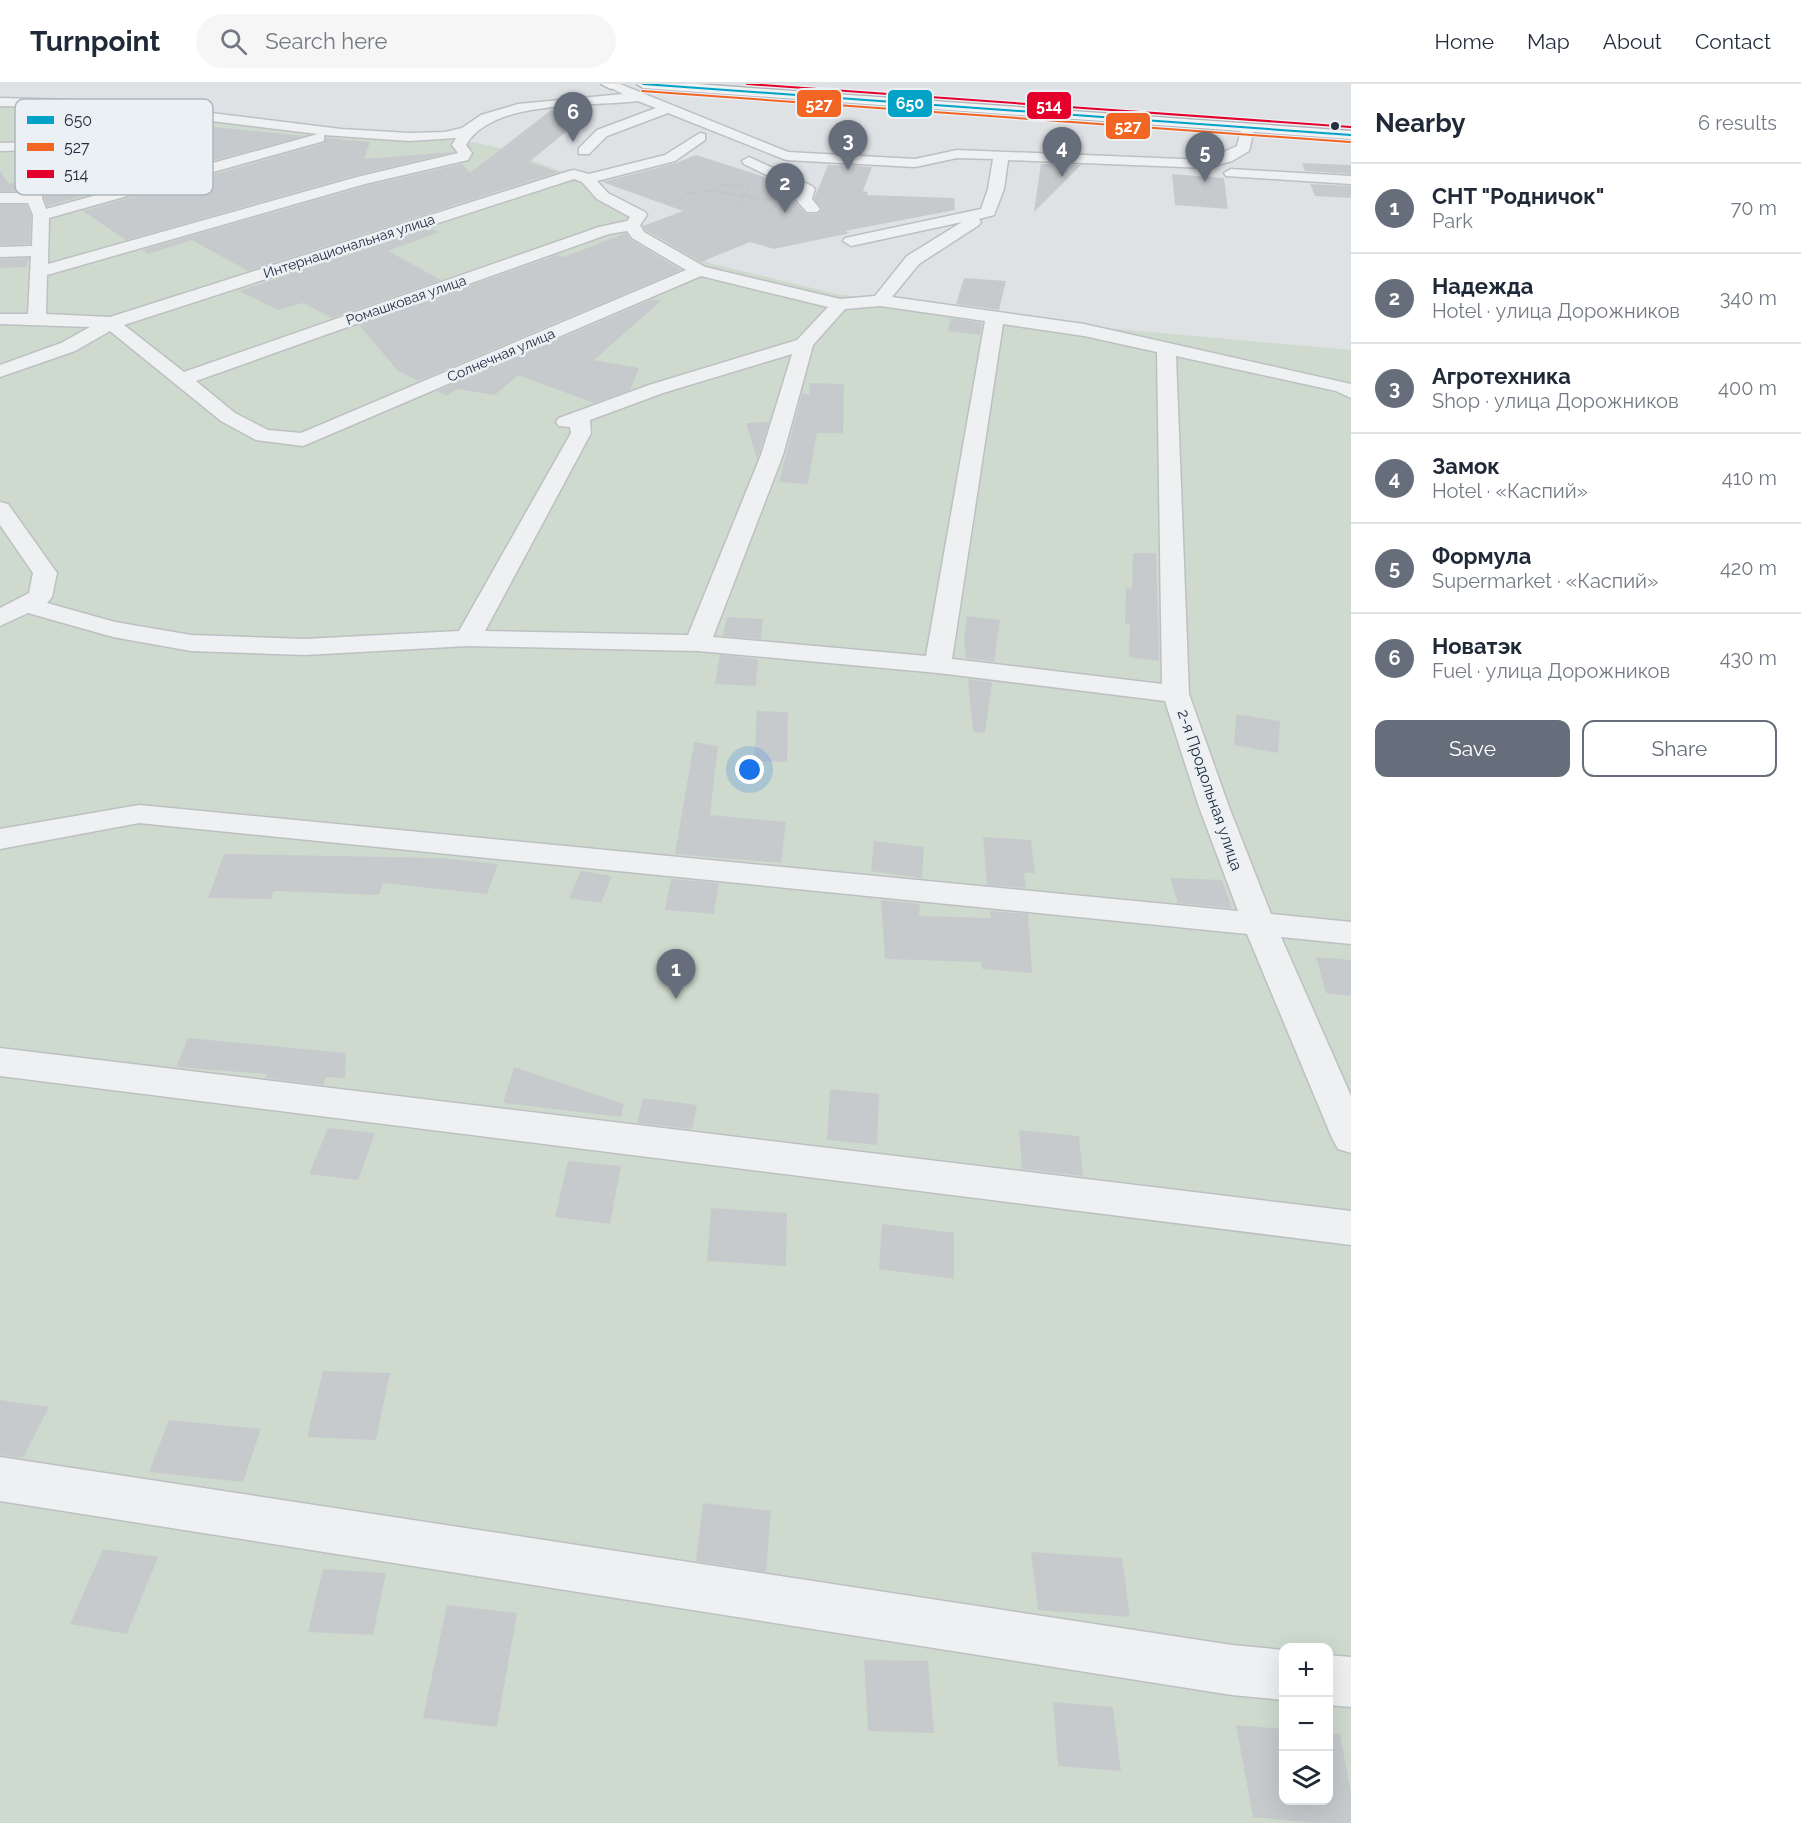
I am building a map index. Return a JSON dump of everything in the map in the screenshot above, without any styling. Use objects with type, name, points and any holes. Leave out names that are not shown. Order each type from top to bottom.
[{"type":"highway","points":[[644,84],[1351,135]]},
{"type":"highway","points":[[733,84],[927,99],[1351,126]]},
{"type":"street","points":[[610,84],[670,111],[786,156],[915,164],[957,154],[1207,164],[1244,148],[1246,129]]},
{"type":"street","points":[[213,119],[341,133],[409,137],[445,136],[467,131],[486,118],[518,108],[637,97]]},
{"type":"street","points":[[0,102],[15,102]]},
{"type":"street","points":[[584,151],[602,133],[670,111]]},
{"type":"street","name":"Интернациональная улица","points":[[111,323],[574,174],[588,179],[670,158],[705,139],[678,124],[670,111]]},
{"type":"street","points":[[213,123],[223,120]]},
{"type":"street","points":[[39,272],[362,180],[463,157],[465,153],[459,145],[467,131]]},
{"type":"street","points":[[213,168],[341,133]]},
{"type":"street","points":[[0,147],[15,147]]},
{"type":"street","points":[[1232,154],[1255,156]]},
{"type":"street","points":[[880,301],[913,260],[988,212],[996,189],[1001,155]]},
{"type":"street","points":[[738,156],[807,189],[808,205]]},
{"type":"street","points":[[1231,173],[1351,180]]},
{"type":"street","points":[[588,179],[590,185],[603,195],[639,215],[632,225],[638,235],[699,271],[840,304],[880,301],[1084,330],[1342,387],[1351,392]]},
{"type":"street","points":[[35,195],[41,215],[37,319]]},
{"type":"street","points":[[41,215],[114,195]]},
{"type":"street","points":[[0,198],[34,198]]},
{"type":"street","points":[[851,241],[988,212]]},
{"type":"street","name":"Ромашковая улица","points":[[181,380],[594,234],[632,225]]},
{"type":"street","points":[[0,252],[40,251]]},
{"type":"street","name":"Солнечная улица","points":[[181,380],[228,417],[263,436],[303,440],[699,271]]},
{"type":"street","points":[[698,643],[772,455],[804,344],[840,304]]},
{"type":"street","points":[[938,665],[995,318]]},
{"type":"street","points":[[0,320],[37,319],[111,323],[181,380]]},
{"type":"street","points":[[0,371],[68,347],[111,323]]},
{"type":"street","points":[[468,638],[581,433],[572,419],[656,389],[804,344]]},
{"type":"street","name":"2-я Продольная улица","points":[[1166,347],[1176,694],[1192,745],[1258,924],[1351,1138]]},
{"type":"street","points":[[0,509],[45,573],[40,597],[0,618]]},
{"type":"street","points":[[26,605],[113,629],[191,643],[305,647],[468,638],[698,643],[938,665],[1176,694]]},
{"type":"street","points":[[0,839],[139,814],[1351,933]]},
{"type":"street","points":[[0,1062],[1351,1228]]},
{"type":"street","points":[[0,1479],[1232,1670],[1279,1675]]},
{"type":"street","points":[[1333,1680],[1351,1682]]},
{"type":"path","points":[[714,191],[721,185],[751,187],[735,207]]},
{"type":"path","points":[[686,193],[714,191],[781,202],[782,206],[800,210],[808,205]]},
{"type":"shaded area","points":[[15,99],[15,195],[213,195],[213,118],[306,127],[433,133],[504,149],[590,183],[634,219],[709,263],[837,294],[1106,328],[1351,350],[1351,1823],[0,1823],[0,100]]},
{"type":"building","points":[[567,108],[578,122],[529,162],[558,172],[248,271],[192,240],[148,254],[142,250],[366,186],[462,164],[470,173],[551,110]]},
{"type":"building","points":[[214,127],[304,136],[213,161]]},
{"type":"building","points":[[326,138],[370,142],[364,159],[453,152],[356,175],[126,240],[83,211],[140,195],[213,195],[213,174],[325,143]]},
{"type":"building","points":[[696,155],[765,177],[796,192],[794,202],[807,214],[817,214],[822,209],[814,199],[828,165],[872,167],[863,191],[868,192],[867,195],[954,198],[955,210],[845,231],[850,233],[774,249],[750,242],[701,262],[646,230],[643,226],[683,211],[602,182],[676,163]]},
{"type":"building","points":[[1302,163],[1351,165],[1351,174],[1305,171]]},
{"type":"building","points":[[1041,164],[1081,165],[1034,212]]},
{"type":"building","points":[[0,170],[9,184],[15,182],[15,191],[0,191]]},
{"type":"building","points":[[1172,174],[1224,178],[1228,209],[1175,205]]},
{"type":"building","points":[[1310,184],[1351,186],[1351,198],[1315,196]]},
{"type":"building","points":[[44,195],[87,195],[47,206]]},
{"type":"building","points":[[0,205],[27,205],[31,216],[30,244],[0,245]]},
{"type":"building","points":[[429,228],[440,232],[388,251],[441,280],[332,318],[303,303],[278,310],[239,291]]},
{"type":"building","points":[[626,233],[631,240],[681,270],[418,381],[398,371],[359,325],[557,255],[564,257]]},
{"type":"building","points":[[29,258],[26,267],[0,268],[0,259]]},
{"type":"building","points":[[964,278],[1006,281],[999,310],[956,304]]},
{"type":"building","points":[[651,300],[662,300],[594,360],[639,368],[630,390],[594,403],[518,375],[495,395],[457,389],[447,396],[437,391]]},
{"type":"building","points":[[951,318],[982,323],[980,335],[948,331]]},
{"type":"building","points":[[810,383],[844,384],[843,433],[817,433],[808,484],[779,482],[802,393],[809,395]]},
{"type":"building","points":[[769,422],[759,454],[757,459],[746,423]]},
{"type":"building","points":[[1133,553],[1156,553],[1159,661],[1129,657],[1130,624],[1125,624],[1126,588],[1132,589]]},
{"type":"building","points":[[967,616],[1000,620],[994,662],[966,658],[964,636]]},
{"type":"building","points":[[727,617],[763,619],[761,639],[723,636]]},
{"type":"building","points":[[720,655],[758,659],[756,686],[715,684]]},
{"type":"building","points":[[968,679],[992,682],[985,733],[973,732]]},
{"type":"building","points":[[757,711],[788,712],[787,762],[754,761]]},
{"type":"building","points":[[1236,714],[1280,721],[1278,753],[1234,745]]},
{"type":"building","points":[[694,742],[718,746],[710,815],[786,822],[781,863],[675,854]]},
{"type":"building","points":[[983,837],[1031,840],[1035,873],[1024,873],[1026,888],[987,885]]},
{"type":"building","points":[[874,841],[924,847],[922,878],[871,871]]},
{"type":"building","points":[[224,854],[442,858],[498,864],[487,894],[383,883],[379,895],[274,891],[271,899],[208,898]]},
{"type":"building","points":[[581,871],[612,876],[601,903],[569,898]]},
{"type":"building","points":[[1170,878],[1222,880],[1232,908],[1178,903]]},
{"type":"building","points":[[671,879],[719,883],[714,914],[665,910]]},
{"type":"building","points":[[881,900],[920,904],[919,916],[991,918],[990,911],[1028,914],[1032,973],[982,969],[981,962],[885,959]]},
{"type":"building","points":[[1316,957],[1351,960],[1351,996],[1326,993]]},
{"type":"building","points":[[188,1038],[346,1053],[345,1078],[326,1077],[323,1085],[265,1078],[267,1074],[176,1067]]},
{"type":"building","points":[[514,1067],[624,1104],[621,1117],[503,1103]]},
{"type":"building","points":[[830,1089],[879,1094],[877,1145],[827,1140]]},
{"type":"building","points":[[643,1098],[697,1105],[692,1129],[637,1123]]},
{"type":"building","points":[[328,1128],[375,1133],[358,1180],[309,1174]]},
{"type":"building","points":[[1019,1130],[1079,1136],[1083,1176],[1022,1169]]},
{"type":"building","points":[[568,1161],[621,1166],[610,1224],[555,1217]]},
{"type":"building","points":[[711,1208],[787,1213],[786,1266],[707,1261]]},
{"type":"building","points":[[882,1224],[954,1233],[954,1279],[879,1269]]},
{"type":"building","points":[[323,1371],[390,1373],[376,1440],[307,1437]]},
{"type":"building","points":[[0,1400],[49,1407],[23,1458],[0,1455]]},
{"type":"building","points":[[169,1420],[261,1429],[243,1482],[149,1472]]},
{"type":"building","points":[[703,1503],[771,1511],[766,1572],[696,1561]]},
{"type":"building","points":[[103,1549],[158,1557],[127,1634],[70,1624]]},
{"type":"building","points":[[1031,1552],[1122,1558],[1130,1617],[1038,1610]]},
{"type":"building","points":[[323,1569],[386,1573],[373,1635],[308,1632]]},
{"type":"building","points":[[447,1605],[517,1613],[497,1727],[423,1718]]},
{"type":"building","points":[[864,1660],[928,1661],[934,1733],[868,1731]]},
{"type":"building","points":[[1053,1702],[1113,1707],[1121,1771],[1058,1766]]},
{"type":"building","points":[[1236,1725],[1279,1729],[1279,1805],[1333,1805],[1333,1733],[1340,1734],[1351,1793],[1351,1823],[1313,1823],[1253,1817]]},
{"type":"transit line","name":"650","points":[[643,84],[1351,135]]},
{"type":"transit line","name":"514","points":[[747,84],[1351,127]]},
{"type":"transit line","name":"527","points":[[642,91],[1350,142]]},
{"type":"place","name":"Новатэк","points":[[573,142]]},
{"type":"place","name":"Агротехника","points":[[848,170]]},
{"type":"place","name":"Замок","points":[[1062,177]]},
{"type":"place","name":"Формула","points":[[1205,182]]},
{"type":"place","name":"Надежда","points":[[785,213]]},
{"type":"place","name":"СНТ \"Родничок\"","points":[[676,999]]}]
